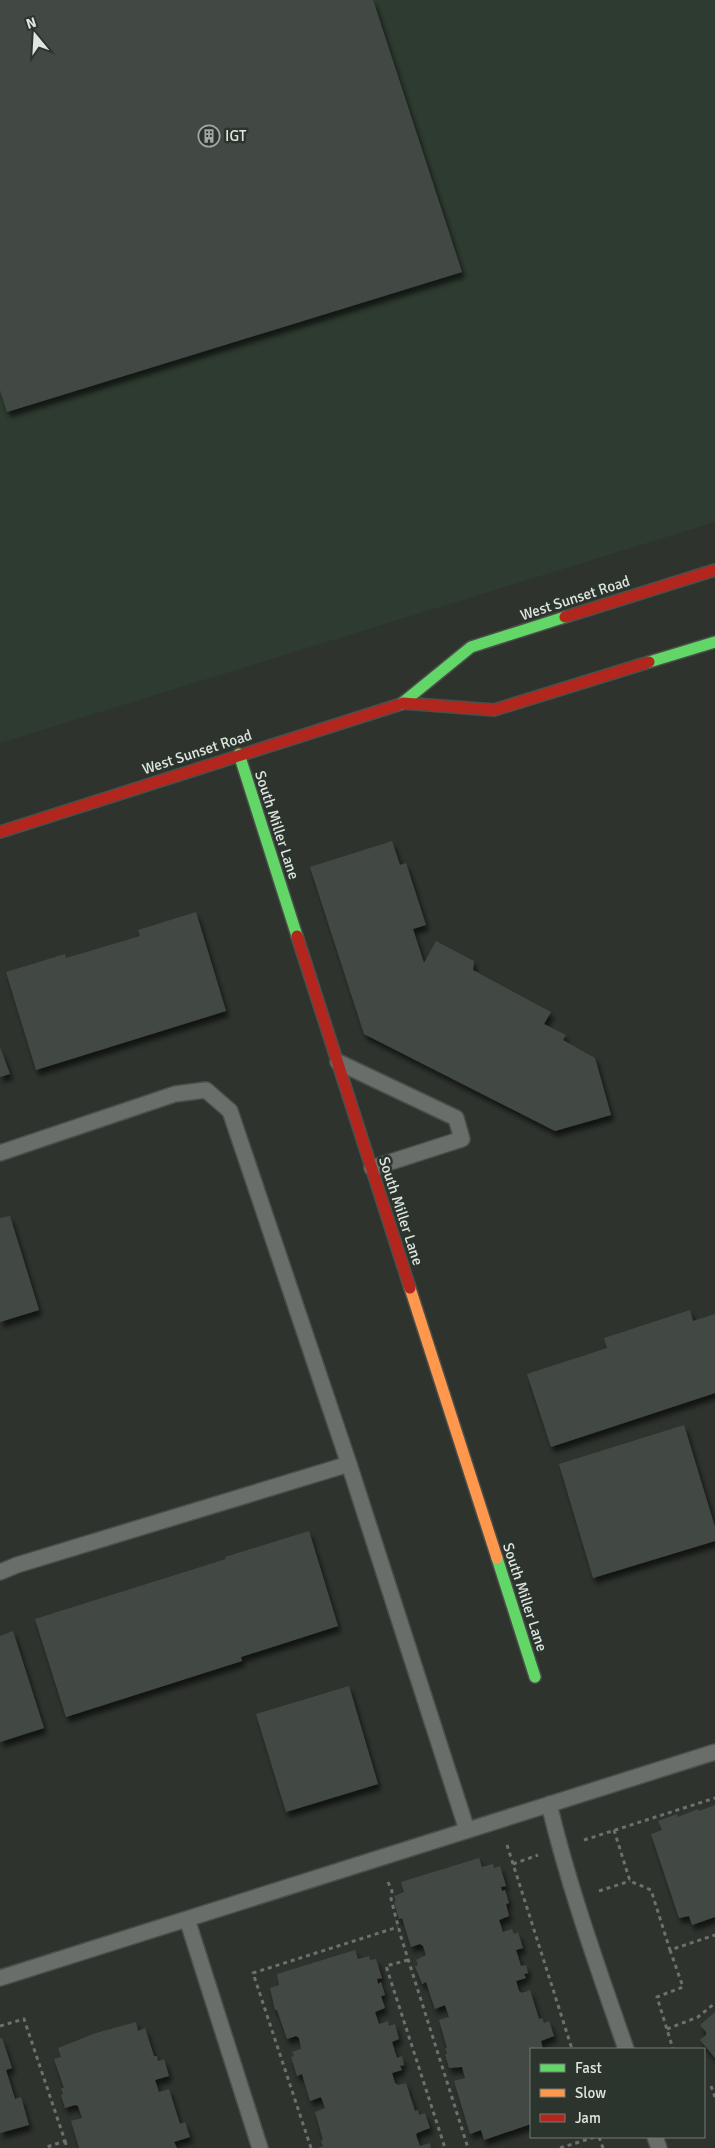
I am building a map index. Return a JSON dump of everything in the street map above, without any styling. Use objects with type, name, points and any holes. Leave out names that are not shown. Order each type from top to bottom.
[{"type":"main road","name":"West Sunset Road","points":[[403,703],[471,647],[715,570]]},
{"type":"main road","name":"West Sunset Road","points":[[0,832],[403,703],[494,710],[715,642]]},
{"type":"main road","name":"South Miller Lane","points":[[239,754],[534,1677]]},
{"type":"lane","points":[[338,1062],[456,1118],[462,1138],[372,1168]]},
{"type":"lane","points":[[0,1152],[175,1094],[206,1090],[230,1111],[349,1464],[467,1830]]},
{"type":"lane","points":[[0,1572],[17,1565],[349,1464]]},
{"type":"lane","points":[[0,1978],[715,1752]]},
{"type":"lane","points":[[549,1804],[559,1848],[575,1899],[626,2048]]},
{"type":"lane","points":[[187,1919],[260,2148]]},
{"type":"path","points":[[513,1864],[715,1798]]},
{"type":"path","points":[[499,1820],[572,2048]]},
{"type":"path","points":[[614,1830],[630,1880]]},
{"type":"path","points":[[378,1858],[392,1891],[391,1899],[398,1927],[468,2148]]},
{"type":"path","points":[[575,1899],[630,1880],[651,1890],[683,1988],[657,1997],[673,2048]]},
{"type":"path","points":[[311,2148],[253,1973],[398,1927]]},
{"type":"path","points":[[670,1950],[715,1935]]},
{"type":"path","points":[[408,1960],[386,1966],[445,2148]]},
{"type":"path","points":[[667,2029],[698,2017],[715,2003]]},
{"type":"path","points":[[0,2026],[24,2018],[67,2148]]},
{"type":"path","points":[[711,2086],[715,2098]]},
{"type":"path","points":[[560,2148],[593,2138]]},
{"type":"path","points":[[44,2148],[65,2142]]},
{"type":"shaded area","name":"IGT","points":[[0,0],[715,0],[715,522],[0,743]]},
{"type":"building","name":"IGT","points":[[0,0],[373,0],[462,272],[7,412],[0,390]]},
{"type":"building","points":[[392,841],[400,865],[406,863],[426,925],[413,929],[424,963],[436,941],[474,961],[473,970],[551,1012],[544,1024],[566,1035],[563,1040],[595,1058],[611,1115],[555,1131],[364,1034],[310,867]]},
{"type":"building","points":[[196,912],[226,1011],[36,1070],[6,972],[65,954],[66,958],[140,936],[138,930]]},
{"type":"building","points":[[0,1047],[10,1074],[0,1077]]},
{"type":"building","points":[[10,1216],[39,1310],[0,1322],[0,1218]]},
{"type":"building","points":[[690,1310],[693,1321],[715,1314],[715,1393],[551,1447],[527,1374],[607,1348],[604,1338]]},
{"type":"building","points":[[684,1425],[715,1527],[715,1541],[593,1578],[559,1464]]},
{"type":"building","points":[[309,1531],[338,1626],[241,1657],[242,1661],[66,1717],[35,1619]]},
{"type":"building","points":[[13,1631],[44,1728],[0,1742],[0,1636]]},
{"type":"building","points":[[349,1686],[378,1784],[286,1812],[256,1714]]},
{"type":"building","points":[[715,1805],[715,1917],[692,1925],[689,1916],[679,1918],[651,1834],[662,1830],[658,1821],[677,1814],[678,1817]]},
{"type":"building","points":[[479,1858],[482,1867],[493,1864],[494,1868],[500,1866],[506,1886],[501,1887],[502,1891],[505,1890],[509,1903],[506,1904],[509,1916],[499,1920],[503,1932],[512,1929],[514,1934],[518,1932],[523,1948],[516,1950],[521,1966],[526,1965],[528,1973],[524,1974],[526,1978],[516,1981],[519,1991],[522,1993],[530,1990],[539,2019],[542,2018],[544,2023],[549,2021],[554,2036],[541,2041],[543,2048],[530,2048],[530,2124],[484,2140],[481,2130],[470,2134],[454,2081],[465,2078],[462,2067],[449,2068],[445,2054],[447,2054],[445,2048],[447,2048],[439,2020],[449,2017],[445,2005],[435,2009],[426,1982],[422,1984],[415,1966],[418,1965],[416,1960],[426,1955],[423,1946],[420,1944],[411,1947],[402,1918],[399,1919],[394,1902],[396,1901],[394,1896],[404,1892],[401,1882]]},
{"type":"building","points":[[355,1950],[358,1959],[369,1956],[370,1960],[376,1959],[382,1978],[377,1979],[378,1984],[381,1982],[385,1995],[381,1996],[385,2008],[375,2012],[379,2024],[388,2021],[389,2026],[395,2024],[399,2039],[392,2042],[397,2058],[402,2056],[404,2065],[400,2066],[402,2070],[392,2073],[395,2083],[398,2085],[406,2083],[415,2111],[418,2110],[419,2115],[425,2113],[430,2128],[416,2135],[420,2146],[430,2143],[431,2148],[318,2148],[323,2146],[321,2141],[323,2140],[315,2112],[325,2108],[321,2097],[310,2101],[302,2074],[297,2076],[291,2057],[294,2056],[292,2052],[301,2049],[299,2038],[296,2036],[287,2039],[277,2010],[275,2010],[270,1988],[279,1985],[277,1974]]},
{"type":"building","points":[[715,2012],[715,2058],[700,2040],[706,2035],[706,2032],[700,2025]]},
{"type":"building","points":[[136,2022],[138,2031],[145,2028],[154,2056],[157,2056],[158,2061],[164,2059],[169,2076],[155,2080],[159,2092],[169,2089],[180,2124],[185,2122],[190,2137],[174,2142],[177,2148],[79,2148],[71,2121],[82,2118],[78,2106],[65,2108],[61,2095],[63,2094],[61,2088],[64,2088],[54,2059],[61,2057],[58,2048],[96,2033]]},
{"type":"building","points":[[0,2038],[2,2038],[12,2068],[6,2070],[15,2099],[21,2097],[29,2125],[0,2133]]},
{"type":"traffic: fast","points":[[401,704],[471,647],[565,617]]},
{"type":"traffic: fast","points":[[649,662],[715,642]]},
{"type":"traffic: fast","points":[[239,754],[297,936]]},
{"type":"traffic: fast","points":[[497,1558],[535,1677]]},
{"type":"traffic: slow","points":[[410,1288],[497,1558]]},
{"type":"traffic: jam","points":[[565,617],[715,570]]},
{"type":"traffic: jam","points":[[403,703],[494,710],[649,662]]},
{"type":"traffic: jam","points":[[0,832],[401,704]]},
{"type":"traffic: jam","points":[[297,936],[410,1288]]},
{"type":"place","name":"IGT","points":[[209,136]]}]
